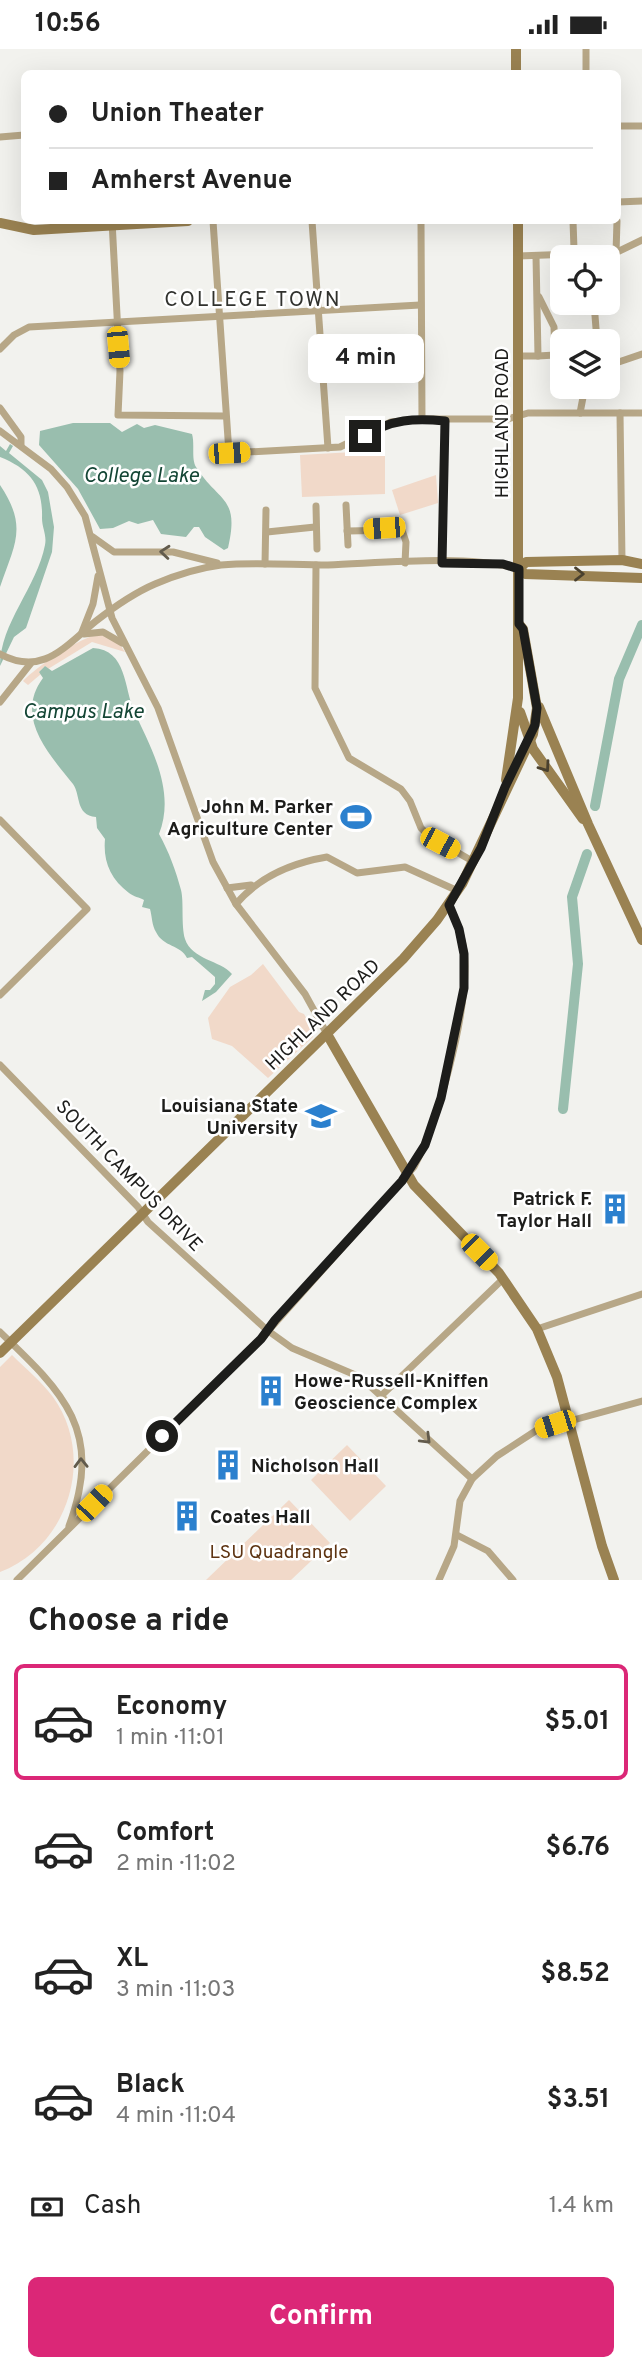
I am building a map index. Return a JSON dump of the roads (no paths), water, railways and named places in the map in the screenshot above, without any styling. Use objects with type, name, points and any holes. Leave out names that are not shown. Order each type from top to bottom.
[{"type":"street","points":[[516,49],[516,70]]},
{"type":"street","points":[[586,49],[586,70]]},
{"type":"street","points":[[621,126],[642,126]]},
{"type":"street","points":[[0,137],[21,135]]},
{"type":"street","points":[[621,202],[642,201]]},
{"type":"street","points":[[0,223],[34,230],[92,224]]},
{"type":"street","points":[[112,224],[120,371],[118,415],[224,416]]},
{"type":"street","points":[[213,224],[217,316],[229,453],[348,445],[391,422],[422,419],[508,419],[528,413],[642,413]]},
{"type":"street","points":[[312,224],[328,448]]},
{"type":"street","points":[[421,224],[422,419]]},
{"type":"street","name":"HIGHLAND ROAD","points":[[505,787],[517,705],[519,624],[518,224]]},
{"type":"street","points":[[573,224],[574,245]]},
{"type":"street","points":[[616,245],[617,224]]},
{"type":"street","points":[[620,251],[642,240]]},
{"type":"street","points":[[518,256],[550,255]]},
{"type":"street","points":[[536,256],[538,356]]},
{"type":"street","points":[[519,356],[555,355],[554,327],[537,293]]},
{"type":"street","points":[[0,349],[14,335],[29,327],[420,305]]},
{"type":"street","points":[[620,362],[642,354]]},
{"type":"street","points":[[580,413],[583,399]]},
{"type":"street","points":[[0,408],[21,436],[21,445]]},
{"type":"street","points":[[620,413],[622,560]]},
{"type":"street","points":[[442,563],[445,421]]},
{"type":"street","points":[[0,431],[42,461],[67,487],[85,516],[111,611],[125,645],[158,708],[205,843],[236,904],[305,994],[407,1175],[503,1279],[537,1329],[552,1363],[570,1421],[601,1546],[614,1580]]},
{"type":"street","points":[[346,505],[348,545]]},
{"type":"street","points":[[316,506],[317,549]]},
{"type":"street","points":[[265,564],[266,510]]},
{"type":"street","points":[[267,532],[315,527]]},
{"type":"street","points":[[347,531],[401,530],[406,542],[405,563]]},
{"type":"street","points":[[92,537],[114,552],[173,552],[231,565]]},
{"type":"street","points":[[519,569],[526,562],[622,560],[642,563]]},
{"type":"street","points":[[0,654],[12,660],[31,663],[53,656],[111,611],[150,586],[171,577],[231,565],[503,564],[525,574],[642,578]]},
{"type":"street","points":[[316,565],[315,688],[322,706],[335,725],[345,753],[361,768],[401,789],[410,801],[421,828],[429,837],[474,862]]},
{"type":"street","points":[[80,635],[93,604],[99,572]]},
{"type":"street","name":"HIGHLAND ROAD","points":[[0,1353],[419,943],[449,905],[474,862],[505,787],[529,743],[537,716],[537,702],[523,629],[519,624]]},
{"type":"street","points":[[80,635],[103,632],[125,645]]},
{"type":"street","points":[[0,702],[31,663]]},
{"type":"street","points":[[537,702],[588,824],[642,940]]},
{"type":"street","points":[[517,705],[529,743],[588,824]]},
{"type":"street","points":[[0,820],[87,909],[0,995]]},
{"type":"street","points":[[227,888],[252,885],[290,866],[327,857],[357,873],[405,867],[458,891]]},
{"type":"street","points":[[236,904],[252,885]]},
{"type":"street","points":[[17,1580],[267,1330],[407,1175],[425,1145],[441,1098],[464,988],[464,954],[459,929],[449,905]]},
{"type":"street","name":"SOUTH CAMPUS DRIVE","points":[[1,1068],[160,1234],[267,1330],[292,1349],[360,1377],[471,1479]]},
{"type":"street","points":[[382,1395],[503,1279]]},
{"type":"street","points":[[537,1329],[642,1294]]},
{"type":"street","points":[[0,1332],[61,1395],[78,1433],[81,1452],[80,1485],[68,1529]]},
{"type":"street","points":[[439,1580],[457,1535],[460,1501],[471,1479],[516,1441],[537,1430],[642,1401]]},
{"type":"street","points":[[457,1535],[488,1551],[513,1580]]},
{"type":"water","name":"College Lake","points":[[73,423],[110,423],[122,432],[137,424],[144,428],[155,425],[192,434],[196,467],[229,509],[231,531],[228,548],[224,550],[205,537],[199,527],[194,527],[186,537],[161,534],[153,520],[138,524],[129,521],[113,528],[100,529],[78,489],[39,445],[40,431]]},
{"type":"water","points":[[10,444],[13,446],[9,453],[42,480],[48,492],[54,527],[52,552],[26,628],[14,637],[0,666],[6,635],[35,576],[45,541],[42,507],[33,480],[19,467],[0,457],[0,446],[6,451]]},
{"type":"water","points":[[0,485],[14,512],[16,535],[0,587]]},
{"type":"water","name":"Campus Lake","points":[[93,648],[104,650],[118,663],[134,711],[159,770],[165,802],[159,834],[181,890],[185,939],[200,956],[232,974],[216,992],[202,1001],[205,990],[210,990],[215,984],[215,977],[192,957],[187,958],[159,937],[150,909],[142,907],[144,900],[129,893],[117,882],[109,869],[105,855],[105,839],[97,828],[96,817],[82,809],[73,784],[45,748],[33,721],[35,693],[43,678],[39,672],[45,666],[52,671]]},
{"type":"waterway","points":[[595,806],[619,679],[642,625]]},
{"type":"waterway","points":[[563,1109],[578,964],[572,897],[587,854]]},
{"type":"place","name":"John M. Parker Agriculture Center","points":[[356,817]]},
{"type":"place","name":"Louisiana State University","points":[[321,1116]]},
{"type":"place","name":"Patrick F. Taylor Hall","points":[[615,1209]]},
{"type":"place","name":"Howe-Russell-Kniffen Geoscience Complex","points":[[271,1391]]},
{"type":"place","name":"Nicholson Hall","points":[[228,1465]]},
{"type":"place","name":"Coates Hall","points":[[187,1516]]},
{"type":"district","name":"COLLEGE TOWN","points":[[253,299]]},
{"type":"park label","name":"LSU Quadrangle","points":[[279,1551]]}]
